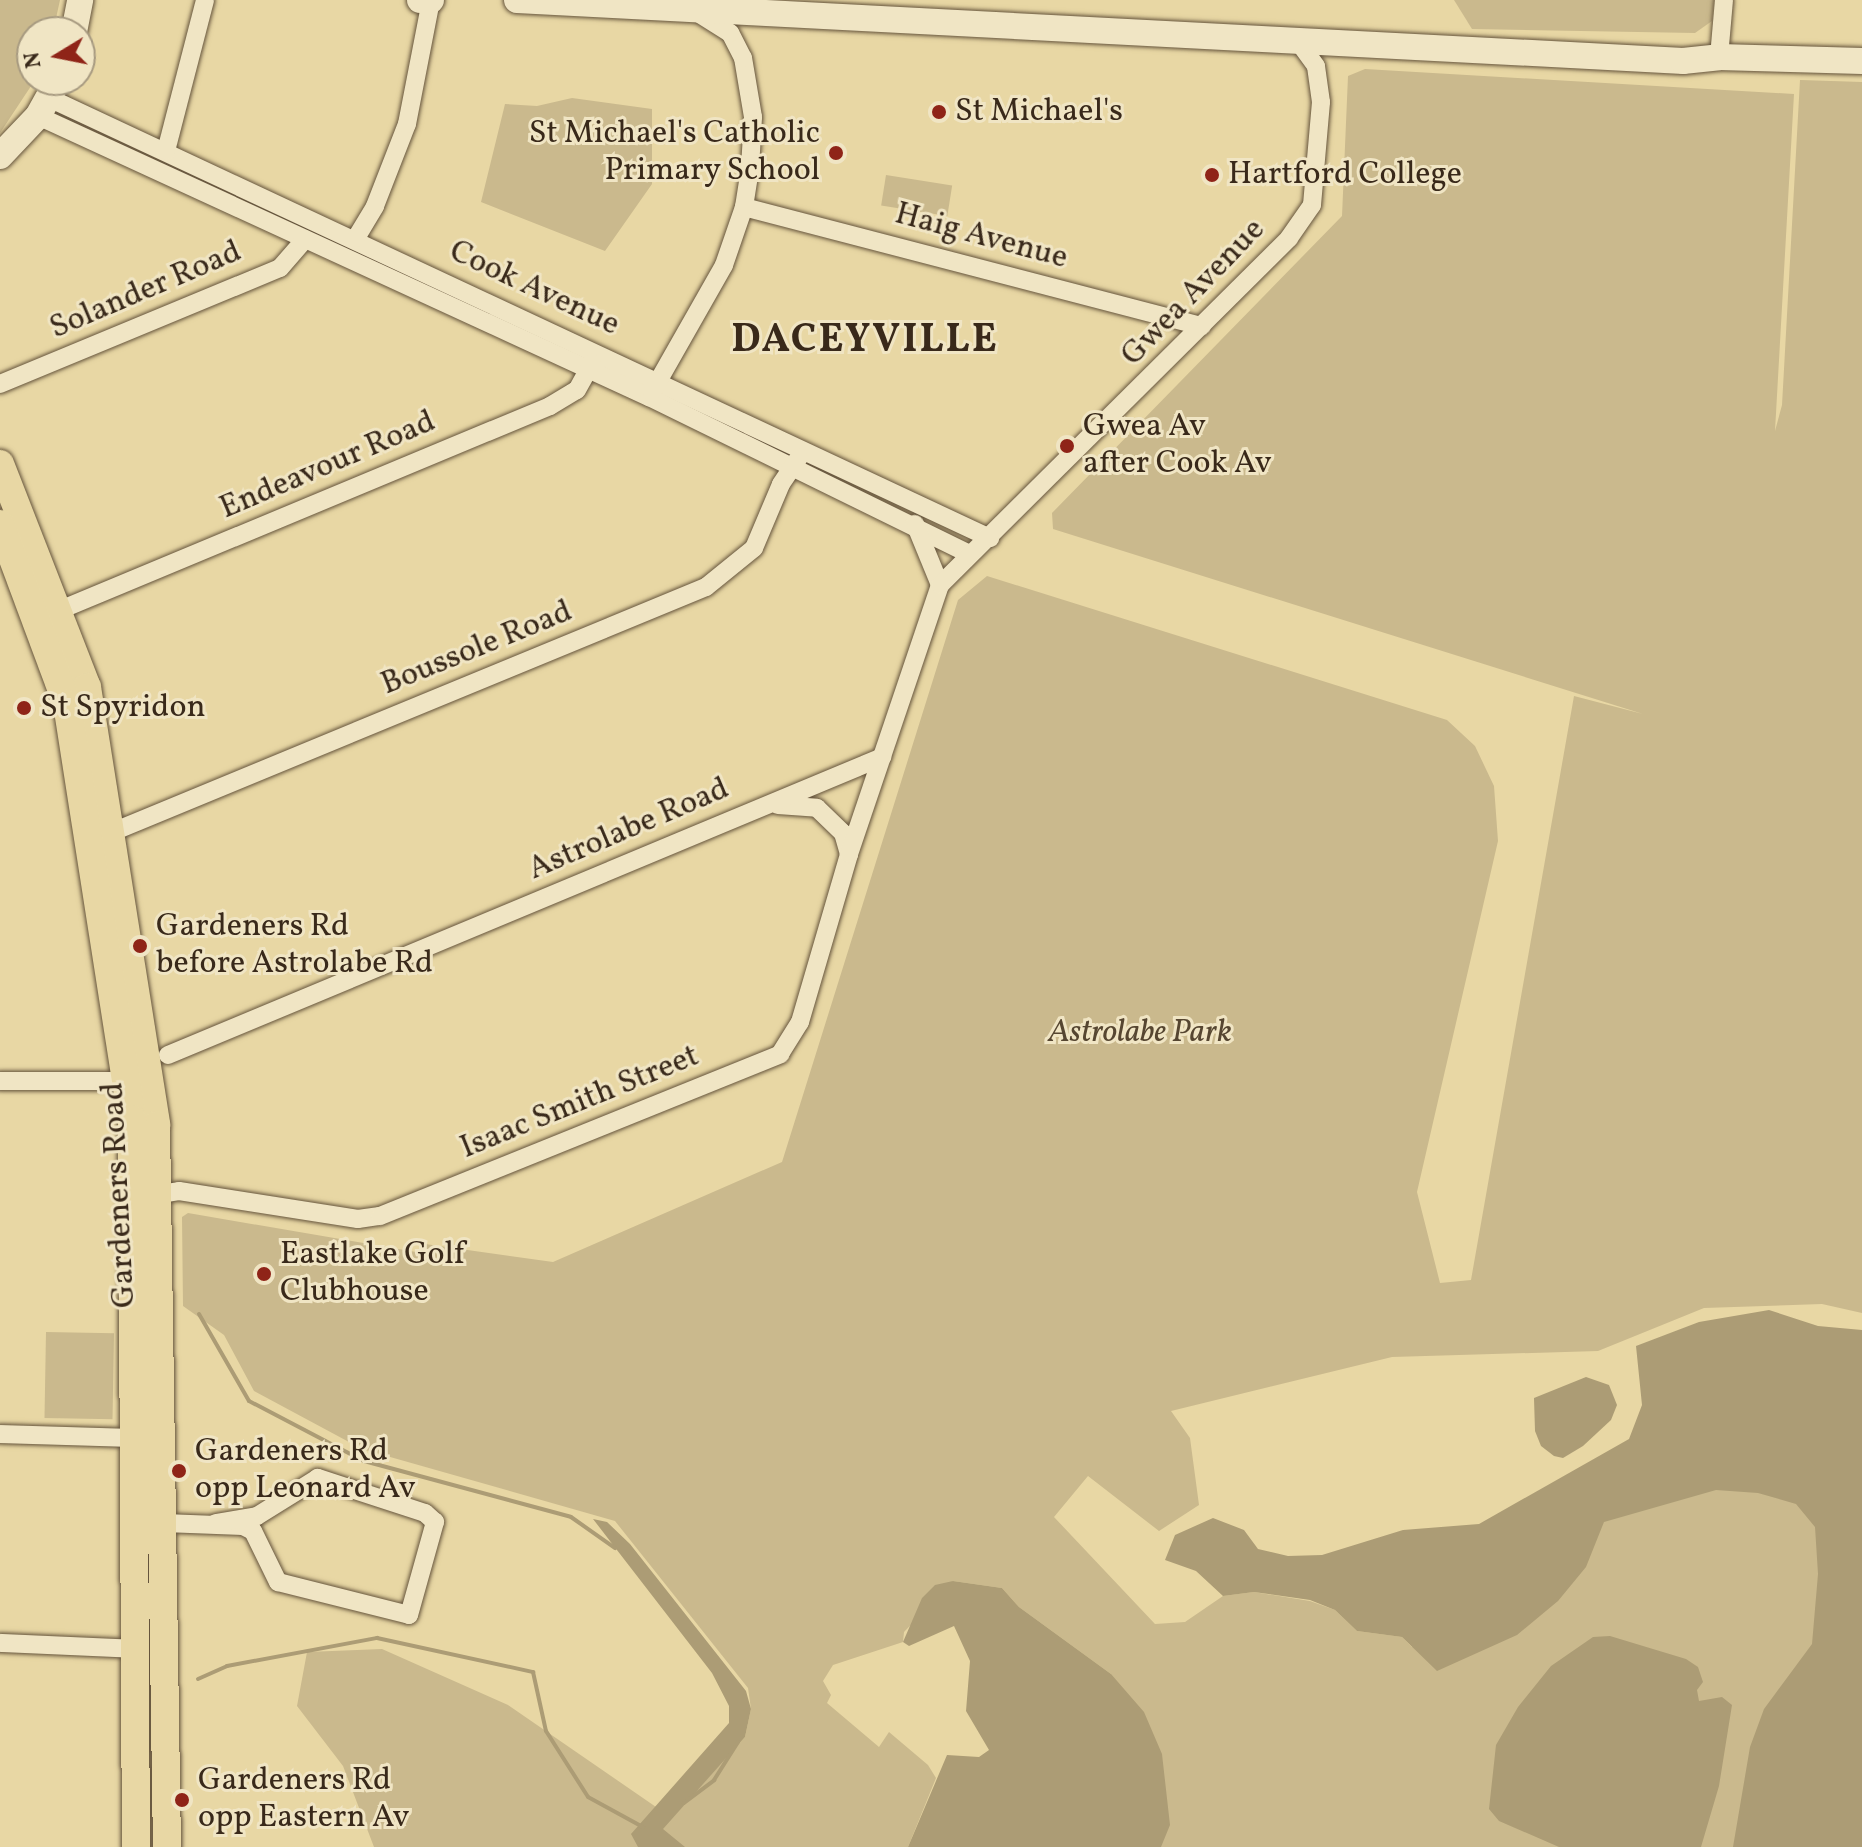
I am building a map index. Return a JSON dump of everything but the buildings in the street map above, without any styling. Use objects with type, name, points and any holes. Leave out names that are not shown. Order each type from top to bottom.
[{"type":"main road","name":"Gardeners Road","points":[[0,464],[60,610],[87,687],[156,1125],[160,1194],[167,1847]]},
{"type":"main road","name":"Gardeners Road","points":[[0,524],[67,704],[128,1081],[135,1257],[132,1438],[136,1847]]},
{"type":"street","points":[[166,151],[205,0]]},
{"type":"street","points":[[356,238],[375,206],[407,124],[420,43],[431,0],[418,0],[420,43]]},
{"type":"street","points":[[517,0],[1683,61],[1719,57],[1862,61]]},
{"type":"street","points":[[731,0],[1687,50],[1719,57]]},
{"type":"street","points":[[1719,57],[1724,0]]},
{"type":"street","points":[[653,390],[714,286],[744,207],[753,139],[747,71],[730,33],[687,9]]},
{"type":"street","name":"Gwea Avenue","points":[[990,538],[1202,326],[1308,212],[1317,184],[1321,102],[1316,66],[1298,41]]},
{"type":"street","points":[[0,156],[48,98]]},
{"type":"street","name":"Cook Avenue","points":[[48,98],[598,352],[653,390],[794,467],[915,524],[970,554]]},
{"type":"street","name":"Cook Avenue","points":[[48,98],[305,239],[588,371],[653,390],[803,449],[990,538]]},
{"type":"street","name":"Haig Avenue","points":[[744,207],[1202,326]]},
{"type":"street","name":"Solander Road","points":[[0,384],[280,268],[305,239]]},
{"type":"street","name":"Endeavour Road","points":[[60,610],[550,406],[577,390],[598,352]]},
{"type":"street","name":"Boussole Road","points":[[110,833],[706,587],[754,548],[803,449]]},
{"type":"street","points":[[915,524],[940,585]]},
{"type":"street","points":[[882,757],[940,585],[990,538]]},
{"type":"street","name":"Astrolabe Road","points":[[168,1055],[882,757]]},
{"type":"street","name":"Isaac Smith Street","points":[[160,1194],[179,1191],[358,1219],[380,1216],[780,1054],[800,1022],[849,854],[882,757]]},
{"type":"street","points":[[756,810],[793,803],[817,808],[843,833],[849,854]]},
{"type":"street","points":[[0,1081],[128,1081]]},
{"type":"street","points":[[135,1257],[146,1212],[160,1194]]},
{"type":"street","points":[[0,1434],[132,1438]]},
{"type":"street","points":[[164,1523],[216,1523],[257,1516],[318,1478],[425,1513],[435,1522],[409,1615],[278,1582],[253,1531],[216,1523]]},
{"type":"street","points":[[0,1643],[135,1649]]},
{"type":"green space","points":[[0,0],[60,0],[56,16],[16,16],[16,96],[24,96],[0,133]]},
{"type":"green space","points":[[1454,0],[1714,0],[1712,21],[1695,33],[1472,29]]},
{"type":"green space","name":"Astrolabe Park","points":[[1365,69],[1794,94],[1775,431],[1782,405],[1800,80],[1862,82],[1862,1313],[1822,1304],[1704,1308],[1598,1351],[1392,1357],[1171,1411],[1190,1438],[1199,1505],[1159,1531],[1088,1476],[1054,1517],[1155,1624],[1185,1622],[1223,1596],[1254,1592],[1310,1601],[1335,1610],[1357,1631],[1402,1637],[1412,1647],[1587,1512],[1697,1477],[1834,1492],[1821,1847],[1127,1847],[1111,1674],[1019,1607],[1002,1588],[953,1581],[904,1632],[903,1642],[833,1665],[823,1681],[831,1695],[827,1703],[879,1747],[889,1732],[928,1765],[936,1778],[908,1847],[374,1847],[343,1766],[297,1706],[307,1652],[382,1649],[508,1705],[672,1818],[745,1737],[751,1709],[748,1688],[615,1521],[362,1449],[254,1391],[224,1335],[183,1306],[182,1217],[188,1213],[416,1252],[424,1252],[425,1244],[553,1262],[782,1162],[958,600],[987,576],[1447,720],[1475,746],[1494,786],[1498,841],[1417,1192],[1440,1283],[1471,1280],[1574,696],[1643,714],[1053,529],[1052,513],[1342,216],[1348,76]]},
{"type":"green space","points":[[572,98],[652,109],[652,184],[605,251],[481,202],[505,104],[537,106]]},
{"type":"green space","points":[[886,175],[952,185],[947,216],[881,206]]},
{"type":"green space","points":[[46,1332],[114,1333],[112,1419],[44,1418]]},
{"type":"shaded area","points":[[1769,1310],[1818,1326],[1862,1330],[1862,1847],[1733,1847],[1750,1747],[1764,1709],[1812,1644],[1818,1574],[1815,1527],[1796,1504],[1758,1493],[1716,1490],[1604,1522],[1586,1567],[1558,1601],[1517,1635],[1437,1671],[1402,1637],[1357,1631],[1335,1610],[1310,1600],[1254,1592],[1223,1596],[1196,1571],[1165,1560],[1175,1535],[1213,1518],[1244,1530],[1258,1549],[1288,1556],[1322,1555],[1403,1530],[1479,1524],[1629,1439],[1642,1405],[1636,1346],[1699,1322]]},
{"type":"shaded area","points":[[1586,1377],[1609,1385],[1617,1405],[1611,1420],[1583,1446],[1563,1458],[1554,1456],[1541,1446],[1535,1431],[1534,1398]]},
{"type":"shaded area","points":[[593,1519],[607,1522],[630,1544],[746,1691],[751,1709],[745,1737],[663,1829],[685,1847],[638,1847],[631,1834],[729,1723],[729,1706],[712,1673]]},
{"type":"shaded area","points":[[953,1581],[1002,1588],[1019,1607],[1111,1674],[1144,1712],[1162,1754],[1170,1825],[1161,1847],[908,1847],[947,1755],[979,1757],[989,1750],[966,1711],[970,1661],[954,1626],[909,1646],[903,1642],[922,1598],[935,1585]]},
{"type":"shaded area","points":[[1610,1636],[1686,1659],[1698,1667],[1703,1682],[1697,1690],[1699,1701],[1722,1697],[1732,1705],[1719,1786],[1701,1847],[1559,1847],[1499,1821],[1489,1809],[1496,1745],[1518,1707],[1551,1666],[1593,1637]]},
{"type":"waterway","points":[[199,1314],[249,1401],[364,1461],[571,1517],[615,1548]]},
{"type":"waterway","points":[[198,1679],[227,1666],[377,1638],[533,1672],[546,1731],[588,1797],[643,1827]]},
{"type":"waterway","points":[[684,1803],[714,1780],[738,1742]]},
{"type":"place","name":"St Michael's","points":[[939,112]]},
{"type":"place","name":"St Michael's Catholic Primary School","points":[[836,153]]},
{"type":"place","name":"Hartford College","points":[[1212,175]]},
{"type":"place","name":"Gwea Av after Cook Av","points":[[1067,446]]},
{"type":"place","name":"St Spyridon","points":[[24,708]]},
{"type":"place","name":"Gardeners Rd before Astrolabe Rd","points":[[140,946]]},
{"type":"place","name":"Eastlake Golf Clubhouse","points":[[264,1274]]},
{"type":"place","name":"Gardeners Rd opp Leonard Av","points":[[179,1471]]},
{"type":"place","name":"Gardeners Rd opp Eastern Av","points":[[182,1800]]},
{"type":"district","name":"DACEYVILLE","points":[[865,341]]}]
